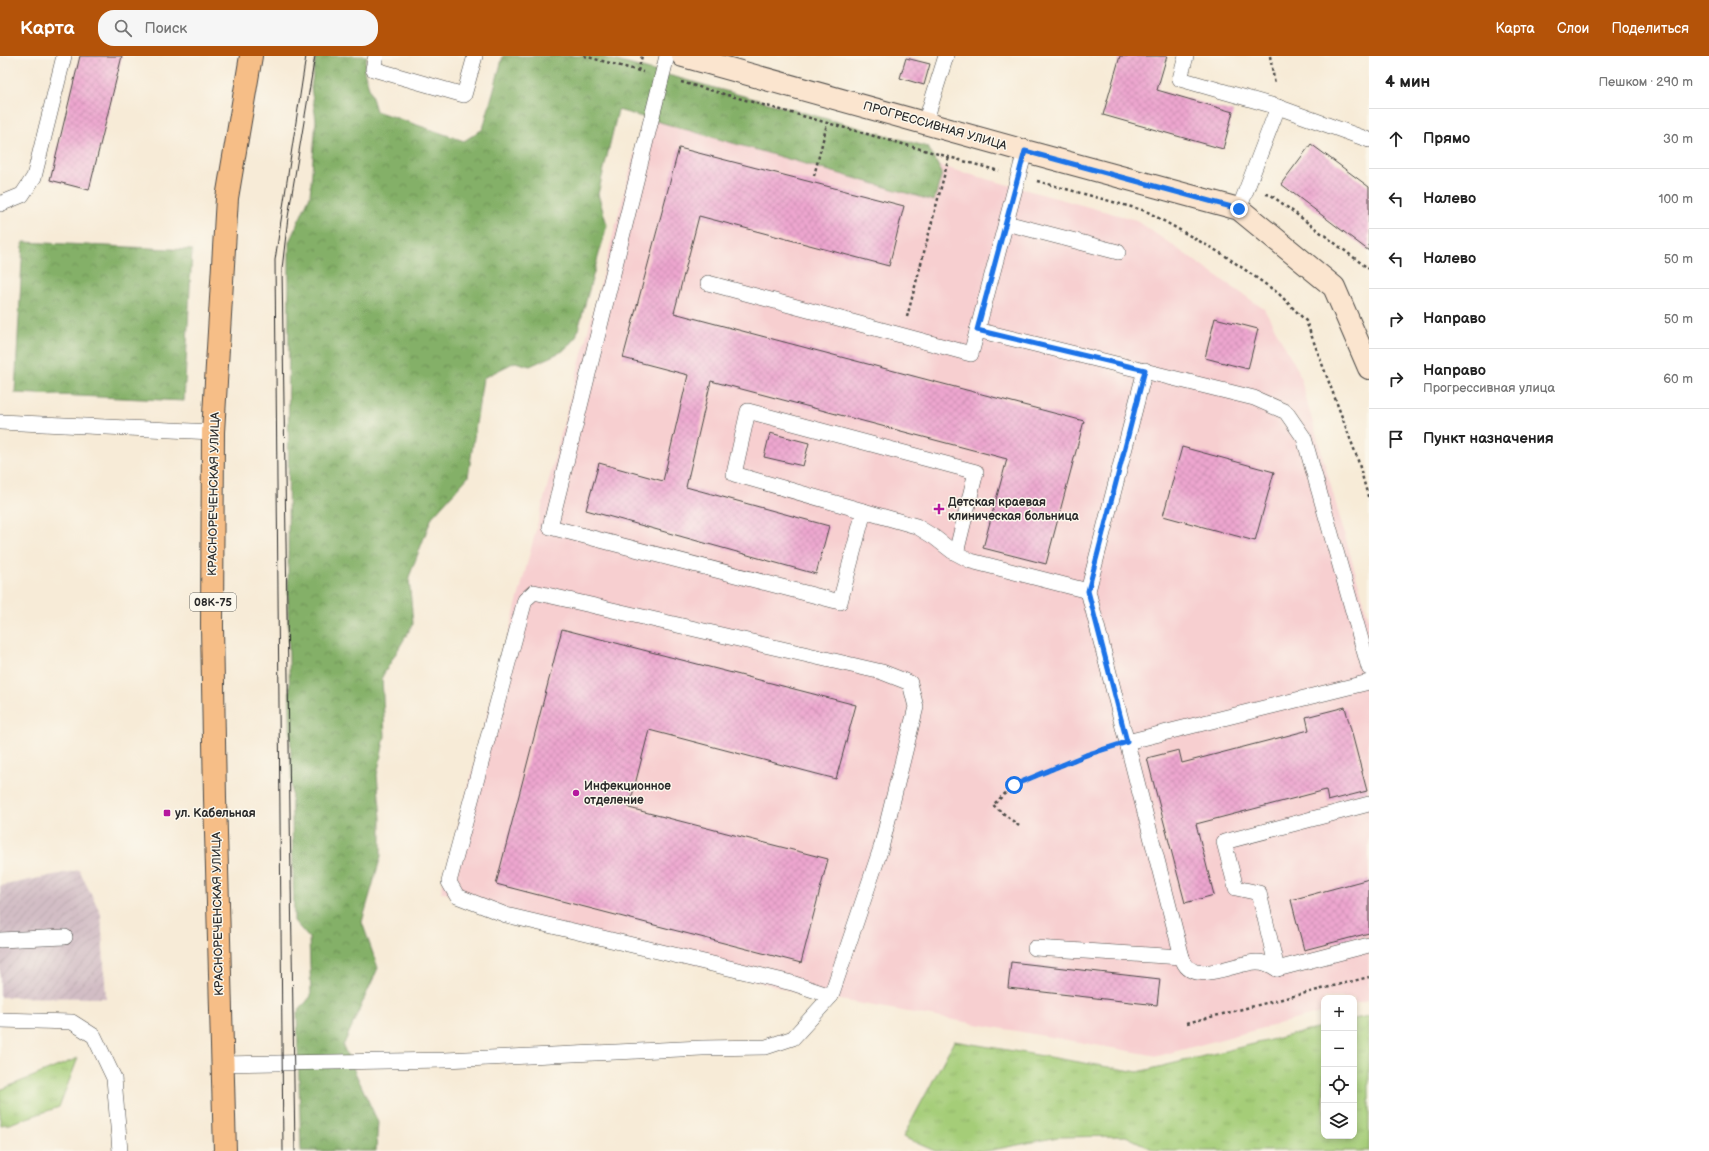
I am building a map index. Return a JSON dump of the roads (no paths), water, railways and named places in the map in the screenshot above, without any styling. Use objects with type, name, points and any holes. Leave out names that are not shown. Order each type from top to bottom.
[{"type":"main road","name":"КРАСНОРЕЧЕНСКАЯ УЛИЦА","points":[[225,1151],[215,798],[212,626],[213,432],[227,198],[251,56]]},
{"type":"street","name":"ПРОГРЕССИВНАЯ УЛИЦА","points":[[683,56],[1239,209],[1334,287],[1369,368]]},
{"type":"lane","points":[[0,204],[22,195],[34,177],[64,56]]},
{"type":"lane","points":[[376,56],[373,69],[464,95],[475,56]]},
{"type":"lane","points":[[667,56],[550,527],[840,602],[864,511]]},
{"type":"lane","points":[[925,123],[946,56]]},
{"type":"lane","points":[[1186,56],[1180,79],[1278,107],[1369,140]]},
{"type":"lane","points":[[1239,209],[1278,107]]},
{"type":"lane","points":[[708,283],[971,354],[1025,151]]},
{"type":"lane","points":[[1006,223],[1118,252]]},
{"type":"lane","points":[[977,330],[1145,370],[1254,398],[1286,412],[1304,438],[1369,668]]},
{"type":"lane","points":[[1145,370],[1088,591],[1184,964],[1188,970],[1201,974],[1256,962],[1267,963],[1277,969],[1369,945]]},
{"type":"lane","points":[[956,553],[976,472],[748,411],[734,474],[916,526],[956,553],[971,561],[1088,591]]},
{"type":"lane","points":[[0,422],[213,432]]},
{"type":"lane","points":[[222,1064],[444,1060],[702,1048],[766,1047],[793,1038],[831,996],[883,840],[916,707],[910,683],[882,672],[534,592],[525,600],[449,882],[457,896],[506,915],[792,983],[831,996]]},
{"type":"lane","points":[[1127,742],[1369,682]]},
{"type":"lane","points":[[1277,969],[1259,893],[1236,888],[1224,842],[1369,804]]},
{"type":"lane","points":[[0,940],[65,937]]},
{"type":"lane","points":[[1035,948],[1182,957]]},
{"type":"lane","points":[[0,1020],[72,1022],[94,1036],[114,1078],[120,1151]]},
{"type":"tram line","points":[[283,1151],[275,260],[306,56]]},
{"type":"tram line","points":[[295,1151],[282,269],[288,217],[315,56]]},
{"type":"place","name":"Детская краевая клиническая больница","points":[[939,509]]},
{"type":"place","name":"Инфекционное отделение","points":[[576,793]]},
{"type":"place","name":"ул. Кабельная","points":[[167,813]]}]
